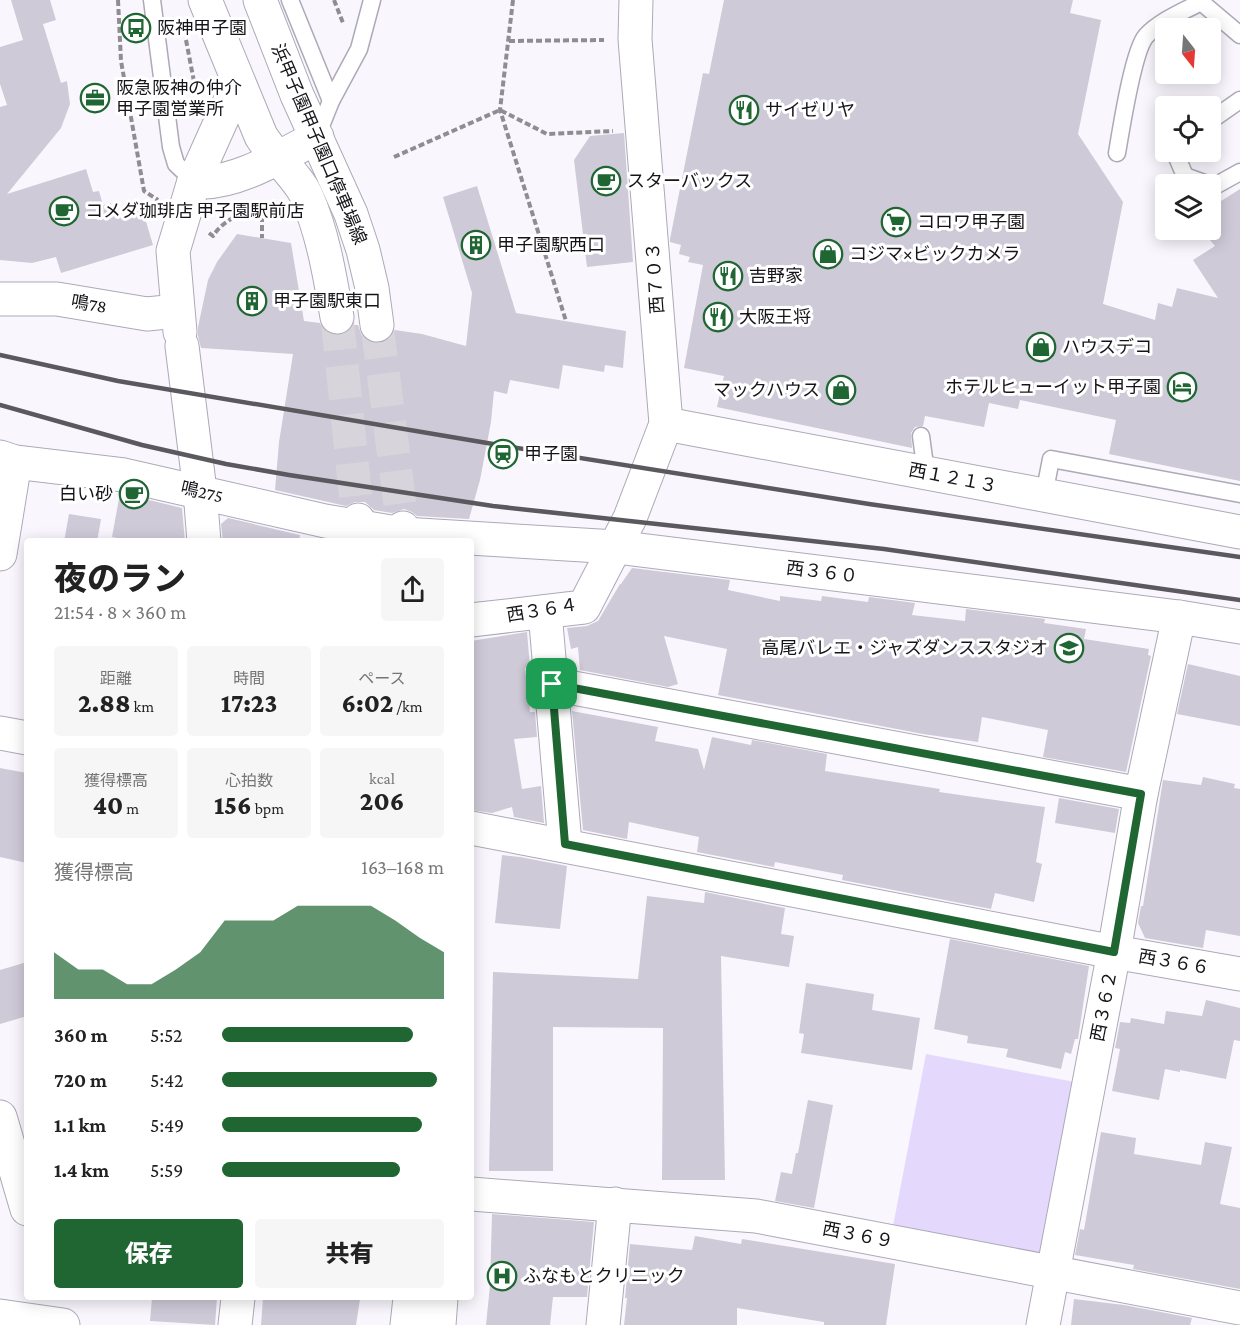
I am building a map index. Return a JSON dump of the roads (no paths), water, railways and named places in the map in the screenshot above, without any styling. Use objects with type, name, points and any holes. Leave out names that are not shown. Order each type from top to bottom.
[{"type":"street","name":"浜甲子園甲子園口停車場線","points":[[205,0],[261,136],[306,193],[320,235],[337,317]]},
{"type":"street","name":"浜甲子園甲子園口停車場線","points":[[260,0],[297,94],[340,189],[363,250],[372,288],[377,325]]},
{"type":"street","name":"西７０３","points":[[616,547],[630,518],[666,424],[635,39],[636,0]]},
{"type":"street","points":[[204,538],[200,491],[179,330],[173,251],[194,181],[238,83]]},
{"type":"street","points":[[194,181],[205,183],[225,180],[277,158],[317,137]]},
{"type":"street","name":"鳴78","points":[[0,299],[57,299],[147,314],[179,330]]},
{"type":"street","name":"西１２１３","points":[[666,424],[1240,532]]},
{"type":"street","points":[[0,554],[7,460]]},
{"type":"street","name":"鳴275","points":[[7,460],[124,475],[359,530],[403,534]]},
{"type":"street","name":"西３６０","points":[[403,534],[469,538]]},
{"type":"street","name":"西３６０","points":[[474,538],[616,547],[1179,617],[1240,627]]},
{"type":"street","name":"西３６４","points":[[474,620],[584,607],[616,547]]},
{"type":"street","points":[[545,612],[565,844]]},
{"type":"street","name":"西３６２","points":[[1043,1325],[1114,952],[1141,794],[1179,617]]},
{"type":"street","points":[[552,684],[1141,794]]},
{"type":"street","points":[[0,733],[24,737]]},
{"type":"street","name":"西３６６","points":[[474,829],[565,844],[1114,952],[1240,974]]},
{"type":"street","points":[[24,1118],[0,1116],[24,1199]]},
{"type":"street","name":"西３６９","points":[[474,1194],[756,1216],[1240,1308]]},
{"type":"street","points":[[603,1325],[615,1204]]},
{"type":"street","points":[[0,1316],[62,1325],[54,1300]]},
{"type":"street","points":[[235,1325],[238,1300]]},
{"type":"street","points":[[407,1325],[410,1300]]},
{"type":"street","points":[[439,1325],[441,1300]]},
{"type":"lane","points":[[152,0],[171,147],[176,164],[194,181]]},
{"type":"lane","points":[[290,0],[331,101]]},
{"type":"lane","points":[[317,137],[331,101],[359,50],[372,0]]},
{"type":"lane","points":[[1117,153],[1133,69],[1144,38],[1167,20],[1201,1],[1240,34]]},
{"type":"lane","points":[[1221,113],[1240,100]]},
{"type":"lane","points":[[1221,183],[1240,172]]},
{"type":"lane","points":[[921,436],[926,472]]},
{"type":"lane","points":[[1044,495],[1051,459],[1240,494]]},
{"type":"tunnel","points":[[337,317],[358,520]]},
{"type":"tunnel","points":[[377,325],[403,528]]},
{"type":"railway","points":[[0,355],[118,381],[505,446],[869,504],[1240,557]]},
{"type":"railway","points":[[0,405],[142,445],[226,464],[289,475],[493,506],[884,549],[1240,600]]},
{"type":"place","name":"阪神甲子園","points":[[136,28]]},
{"type":"place","name":"阪急阪神の仲介 甲子園営業所","points":[[95,98]]},
{"type":"place","name":"サイゼリヤ","points":[[744,110]]},
{"type":"place","name":"スターバックス","points":[[606,181]]},
{"type":"place","name":"コメダ珈琲店 甲子園駅前店","points":[[64,211]]},
{"type":"place","name":"コロワ甲子園","points":[[896,222]]},
{"type":"place","name":"甲子園駅西口","points":[[476,245]]},
{"type":"place","name":"コジマ×ビックカメラ","points":[[828,254]]},
{"type":"place","name":"吉野家","points":[[728,276]]},
{"type":"place","name":"甲子園駅東口","points":[[252,301]]},
{"type":"place","name":"大阪王将","points":[[718,317]]},
{"type":"place","name":"ハウスデコ","points":[[1041,347]]},
{"type":"place","name":"ホテルヒューイット甲子園","points":[[1182,387]]},
{"type":"place","name":"マックハウス","points":[[841,390]]},
{"type":"place","name":"甲子園","points":[[503,454]]},
{"type":"place","name":"白い砂","points":[[134,494]]},
{"type":"place","name":"高尾バレエ・ジャズダンススタジオ","points":[[1069,648]]},
{"type":"place","name":"ふなもとクリニック","points":[[502,1276]]}]
